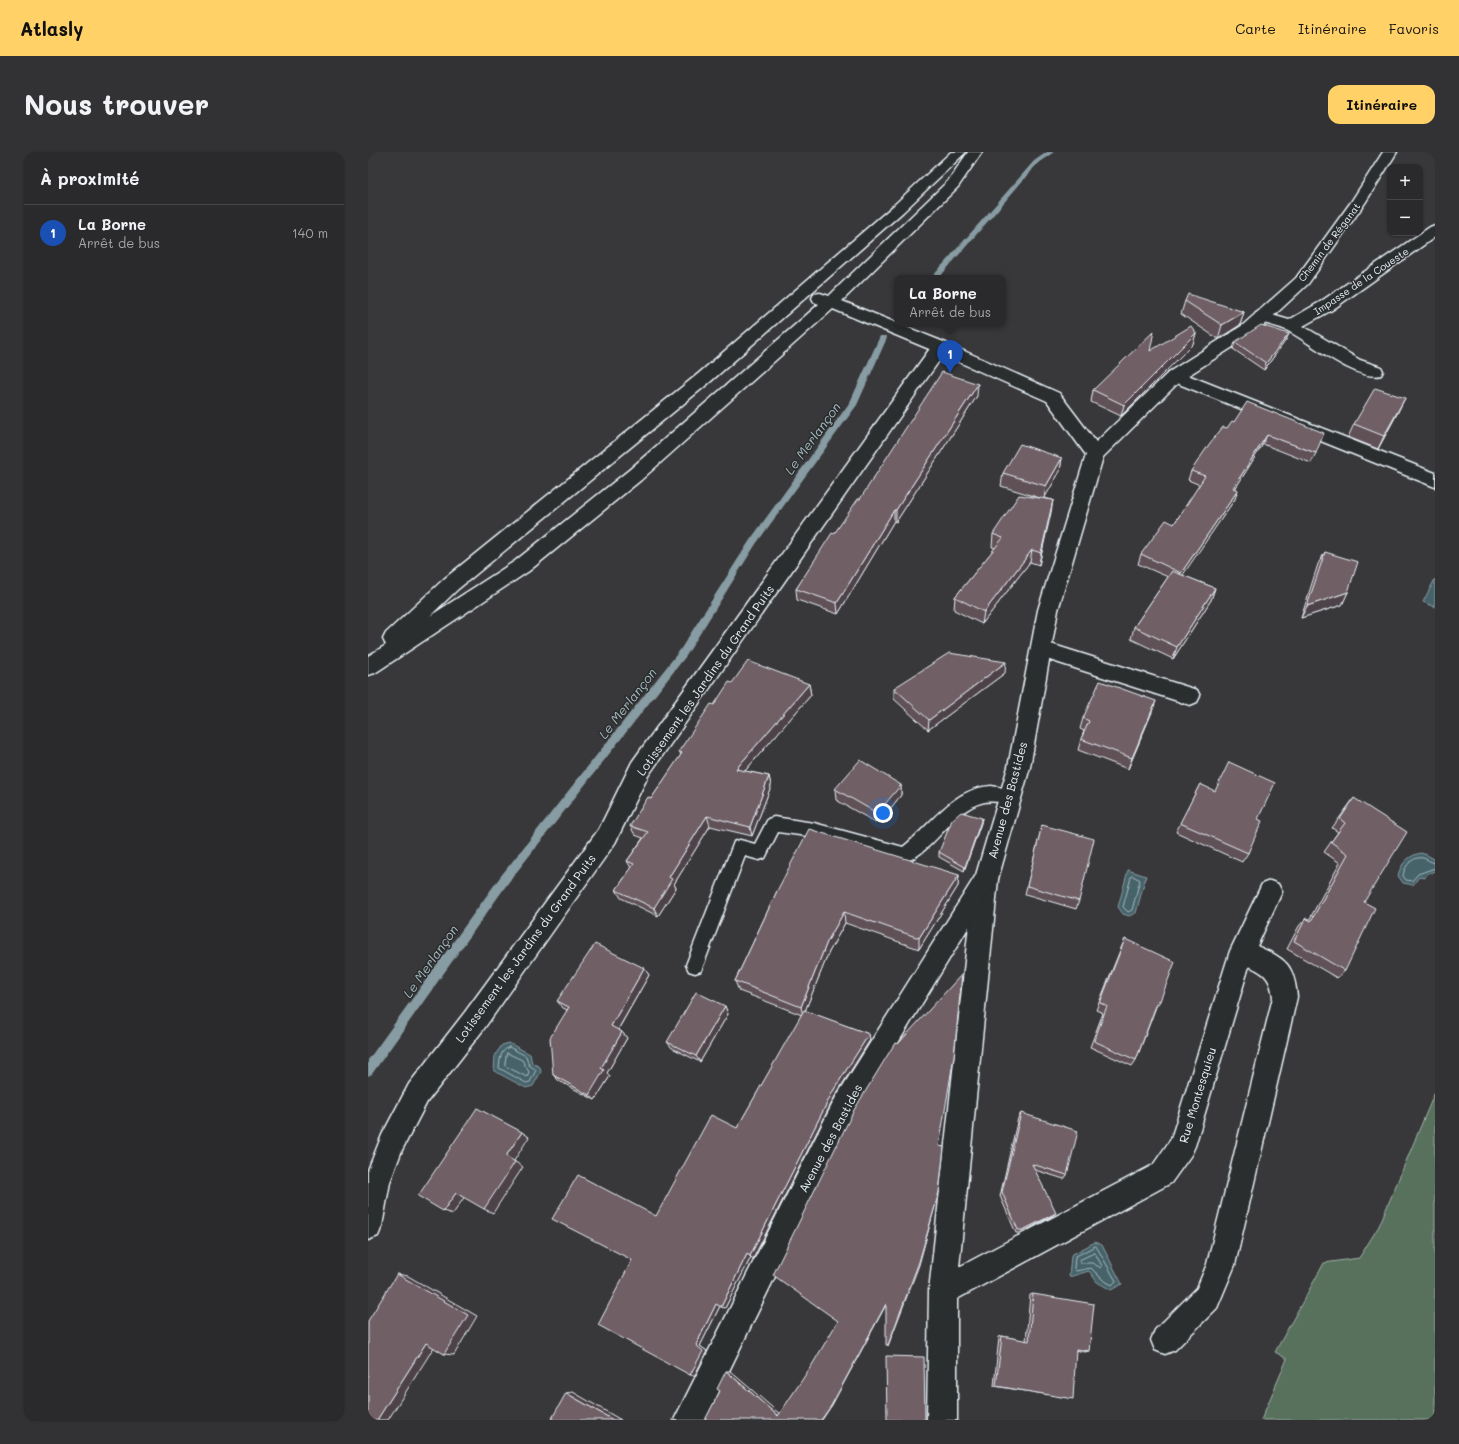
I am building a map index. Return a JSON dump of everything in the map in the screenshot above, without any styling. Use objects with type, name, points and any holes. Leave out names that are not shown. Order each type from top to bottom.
[{"type":"street","points":[[371,661],[451,584],[704,378],[898,209],[959,152]]},
{"type":"street","points":[[371,661],[522,566],[635,475],[831,302],[926,213],[953,184],[975,152]]},
{"type":"street","name":"Chemin de Réganat","points":[[1096,454],[1175,376],[1250,329],[1302,280],[1358,204],[1390,152]]},
{"type":"street","name":"Impasse de la Coueste","points":[[1291,326],[1326,306],[1435,230]]},
{"type":"street","points":[[803,292],[940,347],[1053,397],[1096,454]]},
{"type":"street","points":[[1262,317],[1291,326],[1354,364],[1375,371]]},
{"type":"street","name":"Lotissement les Jardins du Grand Puits","points":[[368,1226],[377,1182],[391,1144],[418,1093],[474,1021],[607,836],[640,769],[940,347]]},
{"type":"street","points":[[1175,376],[1435,480]]},
{"type":"street","name":"Avenue des Bastides","points":[[689,1420],[845,1106],[986,879],[1019,767],[1048,610],[1096,454]]},
{"type":"street","points":[[1041,649],[1190,696]]},
{"type":"street","points":[[942,1420],[942,1290],[986,879]]},
{"type":"street","name":"Rue Montesquieu","points":[[942,1290],[1162,1174],[1182,1146],[1242,951],[1270,892]]},
{"type":"street","points":[[1165,1340],[1207,1298],[1221,1265],[1285,997],[1283,978],[1269,963],[1242,951]]},
{"type":"lane","points":[[695,966],[740,847],[759,853],[774,824],[814,830],[905,856],[917,847],[960,803],[986,793],[1010,795]]},
{"type":"green space","points":[[1435,1092],[1435,1420],[1261,1420],[1287,1359],[1275,1352],[1324,1263],[1359,1258],[1379,1226]]},
{"type":"water","points":[[1435,579],[1435,607],[1423,602]]},
{"type":"water","points":[[1421,853],[1434,859],[1435,871],[1427,874],[1425,878],[1419,877],[1413,885],[1403,883],[1398,876],[1403,864],[1409,858]]},
{"type":"water","points":[[1128,870],[1146,876],[1136,913],[1129,916],[1123,914],[1118,907]]},
{"type":"water","points":[[509,1043],[530,1054],[532,1063],[540,1067],[541,1072],[533,1086],[526,1088],[494,1071],[495,1055],[502,1045]]},
{"type":"water","points":[[1095,1242],[1102,1245],[1122,1284],[1111,1290],[1097,1282],[1089,1271],[1069,1277],[1071,1255]]},
{"type":"building","points":[[1188,294],[1244,312],[1222,325],[1185,301]]},
{"type":"building","points":[[1261,325],[1289,334],[1266,363],[1235,342]]},
{"type":"building","points":[[1191,326],[1196,333],[1124,405],[1093,390],[1154,331],[1150,351]]},
{"type":"building","points":[[942,372],[978,384],[896,510],[894,510],[837,603],[796,589],[832,533],[834,534],[858,499],[860,499]]},
{"type":"building","points":[[1375,388],[1405,398],[1384,436],[1354,424]]},
{"type":"building","points":[[1247,402],[1324,433],[1316,453],[1267,435],[1233,488],[1238,490],[1181,573],[1141,554],[1166,520],[1174,524],[1205,476],[1191,471],[1210,443],[1223,427],[1227,428],[1232,421],[1234,422]]},
{"type":"building","points":[[1020,444],[1062,458],[1046,486],[1003,473]]},
{"type":"building","points":[[1019,495],[1053,500],[1041,553],[1032,550],[984,612],[955,597],[1003,538],[993,534]]},
{"type":"building","points":[[1325,552],[1358,562],[1348,592],[1307,606]]},
{"type":"building","points":[[1172,571],[1215,588],[1177,647],[1134,627]]},
{"type":"building","points":[[949,653],[1006,662],[929,720],[894,688]]},
{"type":"building","points":[[748,661],[809,684],[736,769],[769,776],[750,827],[707,816],[669,877],[672,879],[654,908],[616,890],[634,864],[627,861],[648,832],[630,826],[648,797],[651,799],[682,753],[679,751],[711,704],[714,705],[729,682],[732,683]]},
{"type":"building","points":[[1100,681],[1156,701],[1132,758],[1081,739],[1089,721],[1083,718]]},
{"type":"building","points":[[860,760],[901,785],[885,804],[875,812],[835,789]]},
{"type":"building","points":[[1229,762],[1275,783],[1258,819],[1262,821],[1248,853],[1180,823],[1200,784],[1215,791]]},
{"type":"building","points":[[1354,798],[1407,832],[1364,902],[1375,908],[1345,971],[1294,941],[1306,918],[1311,921],[1348,854],[1331,842],[1345,823],[1340,819]]},
{"type":"building","points":[[961,812],[982,818],[965,867],[939,852],[952,820]]},
{"type":"building","points":[[1042,825],[1094,839],[1079,901],[1027,886]]},
{"type":"building","points":[[809,829],[959,875],[919,938],[844,912],[827,942],[801,1007],[735,981],[777,891]]},
{"type":"building","points":[[1125,939],[1175,962],[1160,1001],[1158,1000],[1136,1060],[1094,1041],[1107,1006],[1100,1003]]},
{"type":"building","points":[[595,944],[644,968],[611,1026],[622,1032],[601,1068],[604,1070],[589,1095],[553,1075],[550,1038],[569,1007],[557,1001]]},
{"type":"building","points":[[962,974],[954,1056],[939,1146],[944,1147],[939,1192],[919,1262],[888,1345],[886,1345],[886,1304],[831,1406],[821,1420],[705,1420],[720,1391],[717,1389],[726,1371],[778,1416],[812,1365],[838,1321],[773,1275],[854,1110],[895,1043],[898,1044]]},
{"type":"building","points":[[696,992],[725,1006],[696,1056],[667,1042]]},
{"type":"building","points":[[804,1010],[869,1034],[833,1091],[750,1256],[747,1254],[721,1307],[716,1304],[696,1345],[703,1351],[690,1375],[598,1325],[632,1260],[552,1219],[578,1175],[656,1216],[711,1115],[737,1128]]},
{"type":"building","points":[[477,1108],[522,1132],[506,1156],[515,1162],[484,1209],[456,1193],[443,1211],[418,1196]]},
{"type":"building","points":[[1021,1113],[1078,1131],[1067,1175],[1032,1164],[1056,1213],[1023,1230],[1018,1230],[1002,1192]]},
{"type":"building","points":[[397,1274],[468,1315],[444,1354],[426,1343],[377,1420],[368,1420],[368,1321]]},
{"type":"building","points":[[1033,1294],[1094,1304],[1089,1351],[1076,1349],[1073,1399],[996,1386],[1002,1336],[1029,1341]]},
{"type":"building","points":[[886,1356],[924,1357],[925,1420],[887,1420]]},
{"type":"building","points":[[566,1393],[613,1420],[551,1420]]},
{"type":"waterway","name":"Le Merlançon","points":[[938,275],[1036,162],[1051,152]]},
{"type":"waterway","name":"Le Merlançon","points":[[368,1070],[504,880],[683,653],[753,542],[854,403],[883,338]]},
{"type":"place","name":"La Borne","points":[[950,373]]}]
